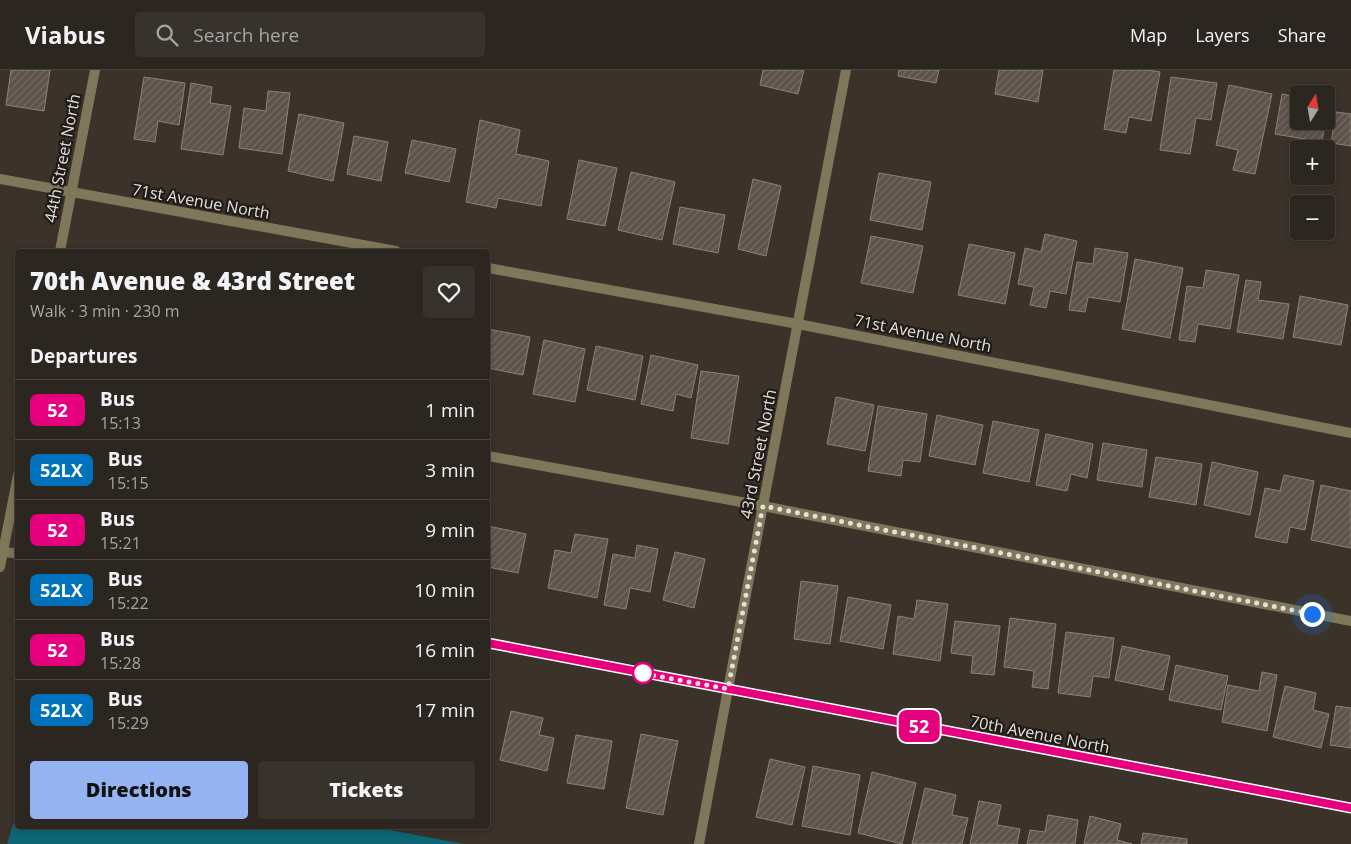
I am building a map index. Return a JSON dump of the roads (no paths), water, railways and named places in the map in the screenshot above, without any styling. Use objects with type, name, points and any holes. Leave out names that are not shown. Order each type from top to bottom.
[{"type":"street","name":"44th Street North","points":[[60,249],[94,70]]},
{"type":"street","name":"43rd Street North","points":[[699,844],[846,70]]},
{"type":"street","name":"71st Avenue North","points":[[0,179],[385,249]]},
{"type":"street","name":"71st Avenue North","points":[[490,268],[798,324],[1351,433]]},
{"type":"street","points":[[490,456],[763,506],[1351,621]]},
{"type":"street","points":[[0,567],[15,489]]},
{"type":"street","points":[[2,551],[15,553]]},
{"type":"street","name":"70th Avenue North","points":[[490,644],[1351,808]]},
{"type":"water","points":[[15,822],[15,829],[384,829],[464,844],[7,844]]}]
